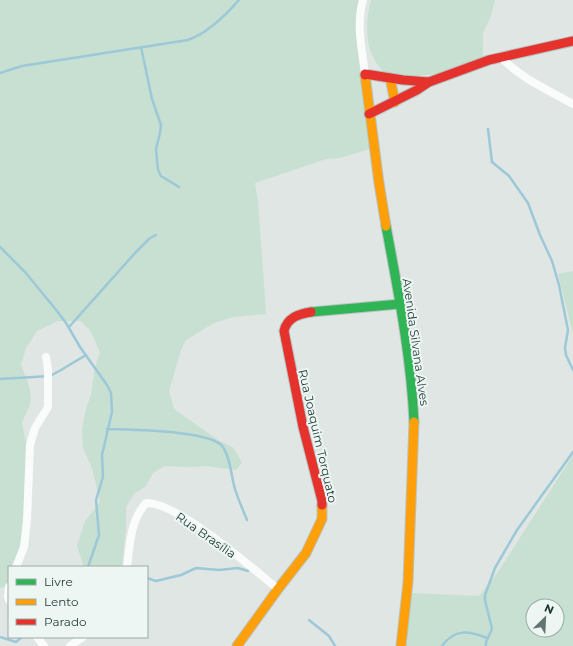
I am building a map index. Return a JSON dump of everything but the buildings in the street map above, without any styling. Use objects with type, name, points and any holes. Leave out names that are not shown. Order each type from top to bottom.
[{"type":"street","points":[[363,0],[360,32],[365,74],[403,80],[429,82]]},
{"type":"street","points":[[369,114],[395,102],[429,82],[488,60],[573,41]]},
{"type":"street","points":[[501,57],[507,64],[522,75],[573,104]]},
{"type":"street","name":"Avenida Silvana Alves","points":[[365,74],[369,114],[413,393],[415,433],[408,582],[401,646]]},
{"type":"street","points":[[390,78],[395,102]]},
{"type":"street","name":"Rua Joaquim Torquato","points":[[237,646],[306,553],[322,519],[322,501],[303,427],[290,367],[284,331],[286,323],[292,318],[304,313],[400,304]]},
{"type":"street","points":[[16,566],[24,547],[27,520],[30,445],[35,428],[48,407],[48,370],[46,357]]},
{"type":"street","name":"Rua Brasília","points":[[127,566],[131,531],[139,511],[146,503],[153,502],[182,516],[214,538],[278,589]]},
{"type":"street","points":[[38,638],[44,646]]},
{"type":"street","points":[[70,646],[82,638]]},
{"type":"green space","points":[[0,0],[361,0],[373,148],[340,158],[326,159],[255,183],[258,201],[266,314],[233,317],[214,323],[186,340],[181,350],[169,391],[174,409],[218,440],[234,448],[242,463],[236,470],[206,466],[165,466],[153,473],[146,486],[134,494],[126,507],[126,527],[122,566],[84,566],[77,546],[85,521],[100,502],[92,468],[83,448],[82,429],[86,408],[91,395],[95,367],[100,352],[91,332],[81,321],[58,321],[37,331],[26,348],[21,365],[29,386],[31,397],[30,405],[22,422],[27,448],[24,529],[19,549],[19,566],[8,566],[8,586],[0,588]]},
{"type":"green space","points":[[371,0],[495,0],[491,16],[483,33],[483,60],[437,74],[416,76],[384,73],[370,50],[367,21]]},
{"type":"green space","points":[[573,271],[573,334],[558,274]]},
{"type":"green space","points":[[573,455],[573,646],[400,646],[412,593],[479,596],[498,572]]},
{"type":"waterway","points":[[0,73],[22,66],[188,40],[202,33],[222,18],[239,0]]},
{"type":"waterway","points":[[141,47],[152,99],[161,125],[156,149],[158,170],[161,176],[179,187]]},
{"type":"waterway","points":[[488,129],[492,162],[509,176],[528,203],[552,261],[559,285],[568,330],[565,348],[566,355],[573,370]]},
{"type":"waterway","points":[[69,327],[135,253],[150,238],[156,235]]},
{"type":"waterway","points":[[0,247],[25,272],[57,311],[111,393],[112,412],[102,455],[103,477],[96,500],[99,535],[88,566]]},
{"type":"waterway","points":[[0,379],[50,376],[86,355]]},
{"type":"waterway","points":[[107,429],[169,432],[203,437],[216,441],[223,447],[228,457],[235,489],[247,520]]},
{"type":"waterway","points":[[486,646],[486,642],[492,629],[485,595],[495,568],[517,530],[573,452]]},
{"type":"waterway","points":[[148,578],[156,581],[181,575],[196,568],[219,570],[238,568],[248,571]]},
{"type":"waterway","points":[[309,620],[329,636],[335,646]]},
{"type":"waterway","points":[[442,646],[447,640],[457,634],[468,633],[487,638]]},
{"type":"waterway","points":[[0,637],[16,642],[21,638]]},
{"type":"traffic: fast","points":[[386,226],[407,348],[414,422]]},
{"type":"traffic: fast","points":[[311,312],[400,304]]},
{"type":"traffic: slow","points":[[365,75],[386,226]]},
{"type":"traffic: slow","points":[[390,78],[395,102]]},
{"type":"traffic: slow","points":[[401,646],[408,582],[414,422]]},
{"type":"traffic: slow","points":[[237,646],[306,553],[322,519],[322,505]]},
{"type":"traffic: jam","points":[[369,114],[417,90],[429,82],[489,60],[573,41]]},
{"type":"traffic: jam","points":[[365,75],[429,82]]},
{"type":"traffic: jam","points":[[311,312],[294,317],[290,320],[284,331],[303,427],[322,505]]}]
